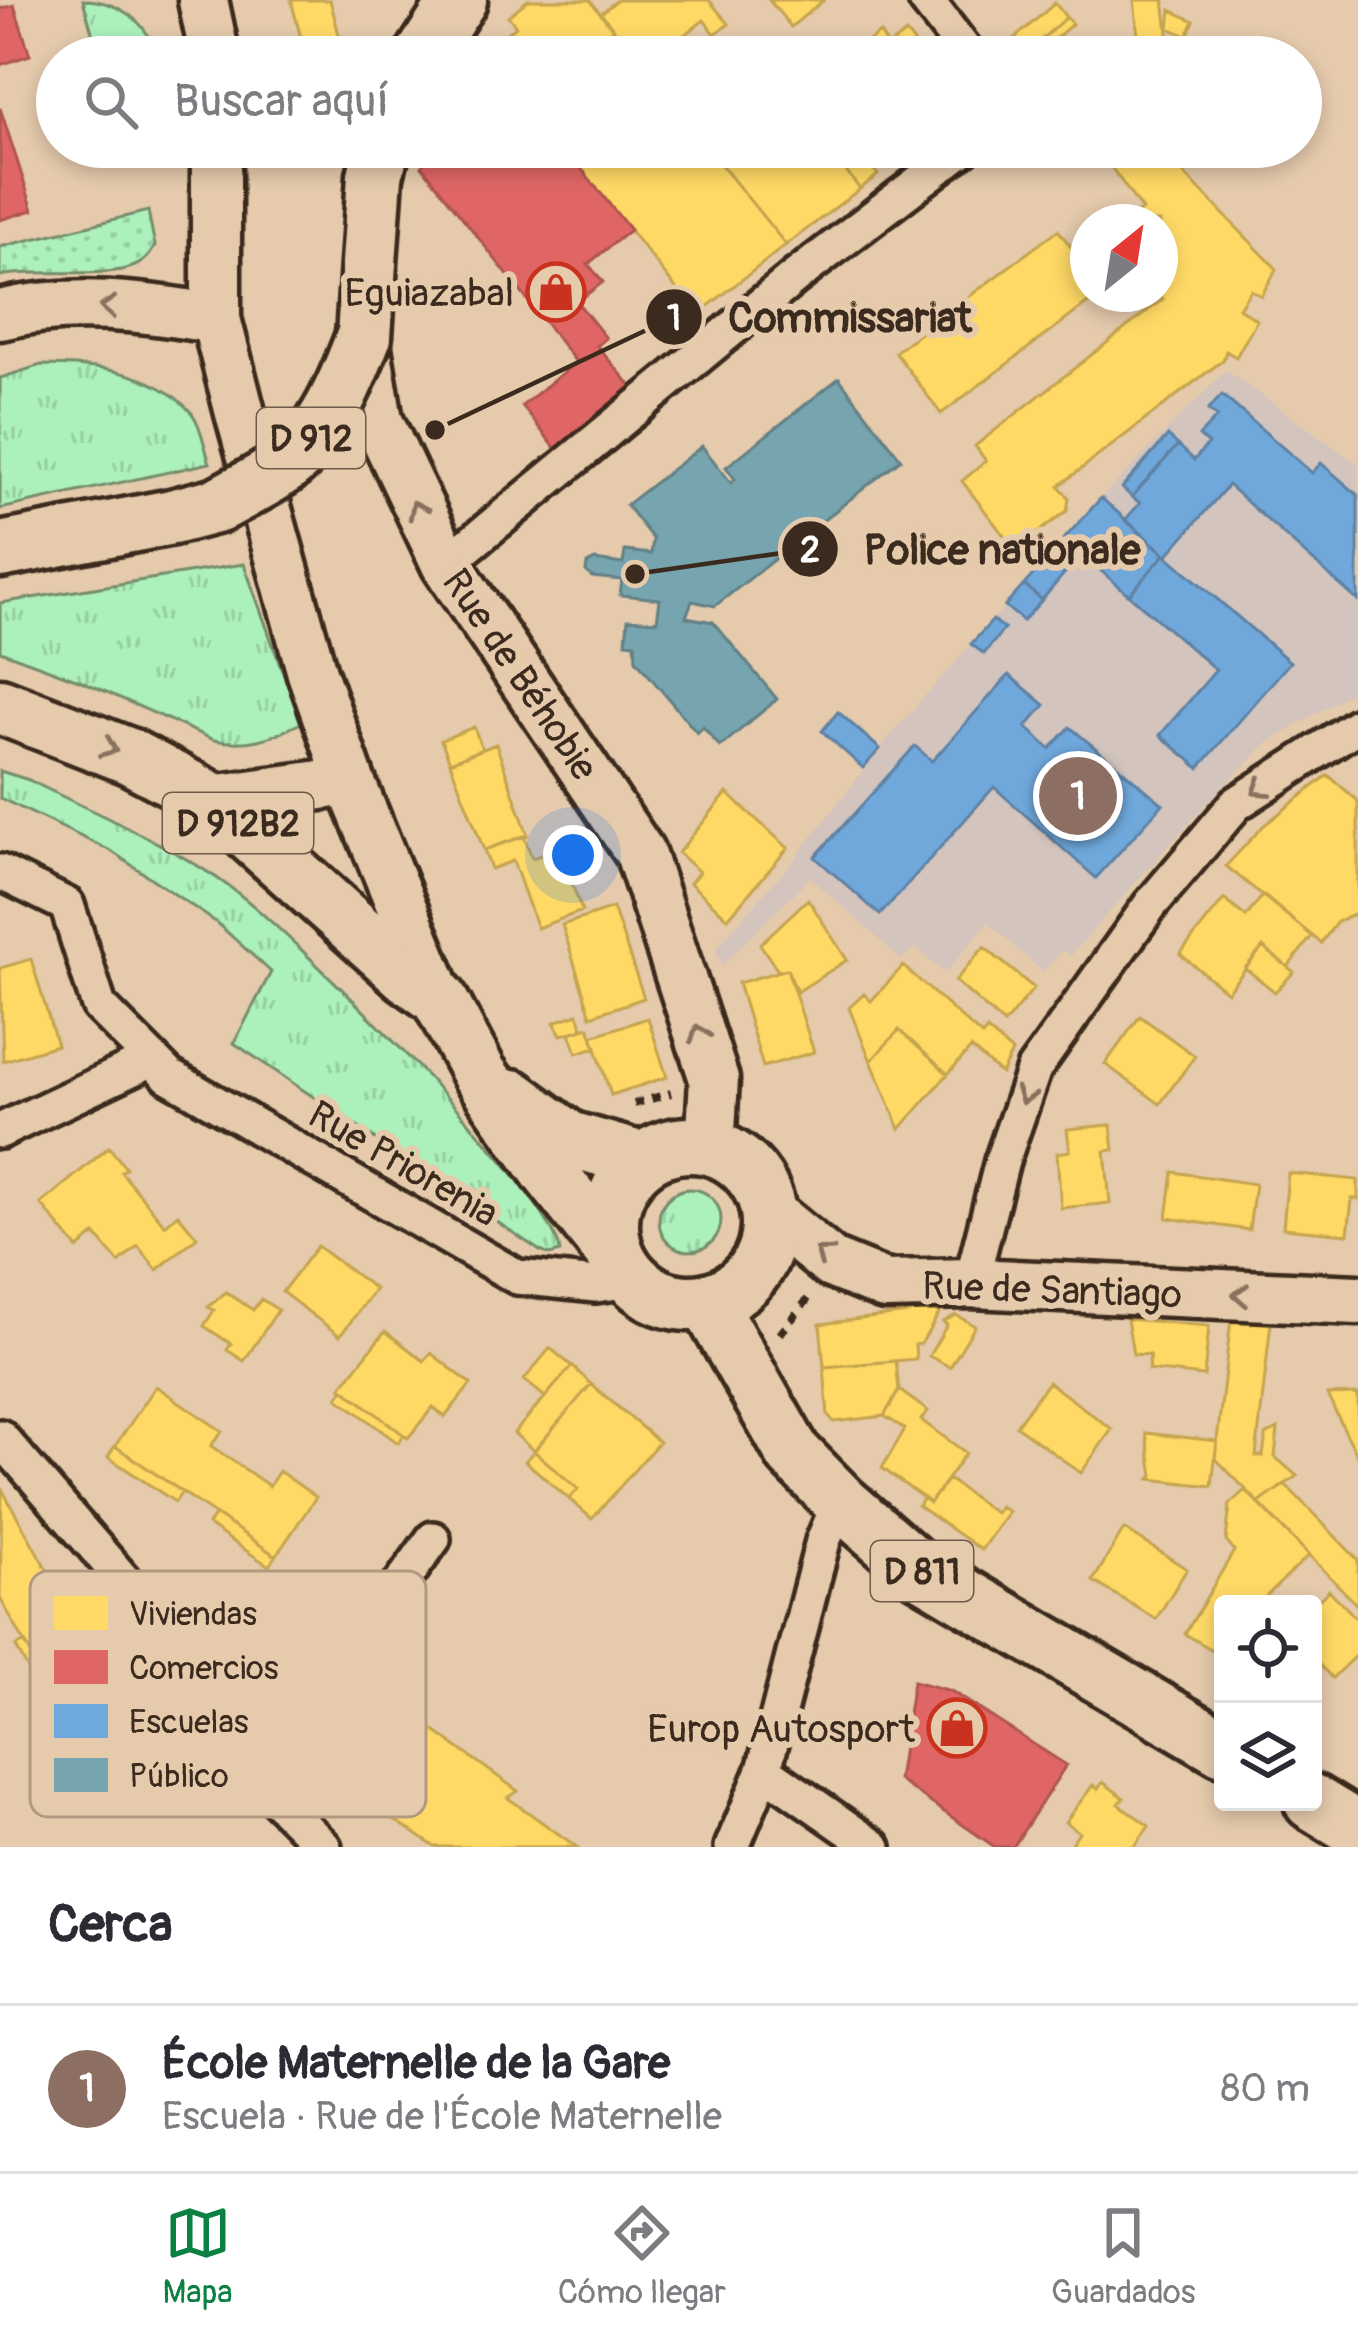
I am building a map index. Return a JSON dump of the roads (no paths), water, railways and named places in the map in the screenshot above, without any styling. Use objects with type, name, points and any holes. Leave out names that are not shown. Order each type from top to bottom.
[{"type":"main road","points":[[203,0],[211,36]]},
{"type":"main road","points":[[436,36],[459,0]]},
{"type":"main road","points":[[216,168],[216,320],[312,673],[350,781],[440,998],[479,1072],[549,1172],[626,1269],[655,1295],[680,1303],[707,1302],[730,1293],[761,1259],[769,1235],[769,1212],[749,1171],[731,1156],[686,1145],[663,1149],[642,1160],[623,1180],[612,1205],[610,1232],[626,1269]]},
{"type":"main road","name":"Rue de Béhobie","points":[[378,168],[371,213],[364,336],[377,421],[446,564],[640,853],[714,1078],[710,1148]]},
{"type":"main road","points":[[0,315],[81,305],[169,311],[216,320]]},
{"type":"main road","name":"Rue de Béhobie","points":[[0,550],[218,505],[287,465],[315,434],[344,387],[364,336]]},
{"type":"main road","name":"D 912B2","points":[[0,706],[129,756],[212,800],[406,974],[440,998]]},
{"type":"main road","name":"D 912B2","points":[[212,800],[350,781]]},
{"type":"main road","points":[[479,1072],[569,1139],[642,1160]]},
{"type":"main road","name":"Rue de Santiago","points":[[769,1212],[831,1263],[885,1285],[971,1283],[1358,1300]]},
{"type":"main road","name":"D 811","points":[[707,1302],[794,1453],[840,1501],[917,1568],[1214,1743]]},
{"type":"main road","points":[[1322,1808],[1358,1830]]},
{"type":"street","points":[[926,0],[954,36]]},
{"type":"street","points":[[446,564],[795,277],[938,168]]},
{"type":"street","points":[[971,1283],[1002,1161],[1034,1070],[1047,1051],[1151,904],[1236,804],[1358,725]]},
{"type":"street","name":"Rue Priorenia","points":[[0,872],[67,905],[99,1006],[169,1076],[517,1277],[596,1285],[626,1269]]},
{"type":"street","points":[[0,1131],[152,1059]]},
{"type":"street","points":[[0,1437],[116,1571]]},
{"type":"street","points":[[732,1847],[764,1770],[824,1541],[840,1501]]},
{"type":"street","points":[[410,1571],[433,1539]]},
{"type":"street","points":[[764,1770],[874,1847]]},
{"type":"street","points":[[294,1817],[324,1847]]},
{"type":"place","name":"Eguiazabal","points":[[556,292]]},
{"type":"place","name":"Commissariat","points":[[435,430]]},
{"type":"place","name":"Police nationale","points":[[635,574]]},
{"type":"place","name":"École Maternelle de la Gare","points":[[1078,796]]},
{"type":"place","name":"Europ Autosport","points":[[957,1728]]}]
